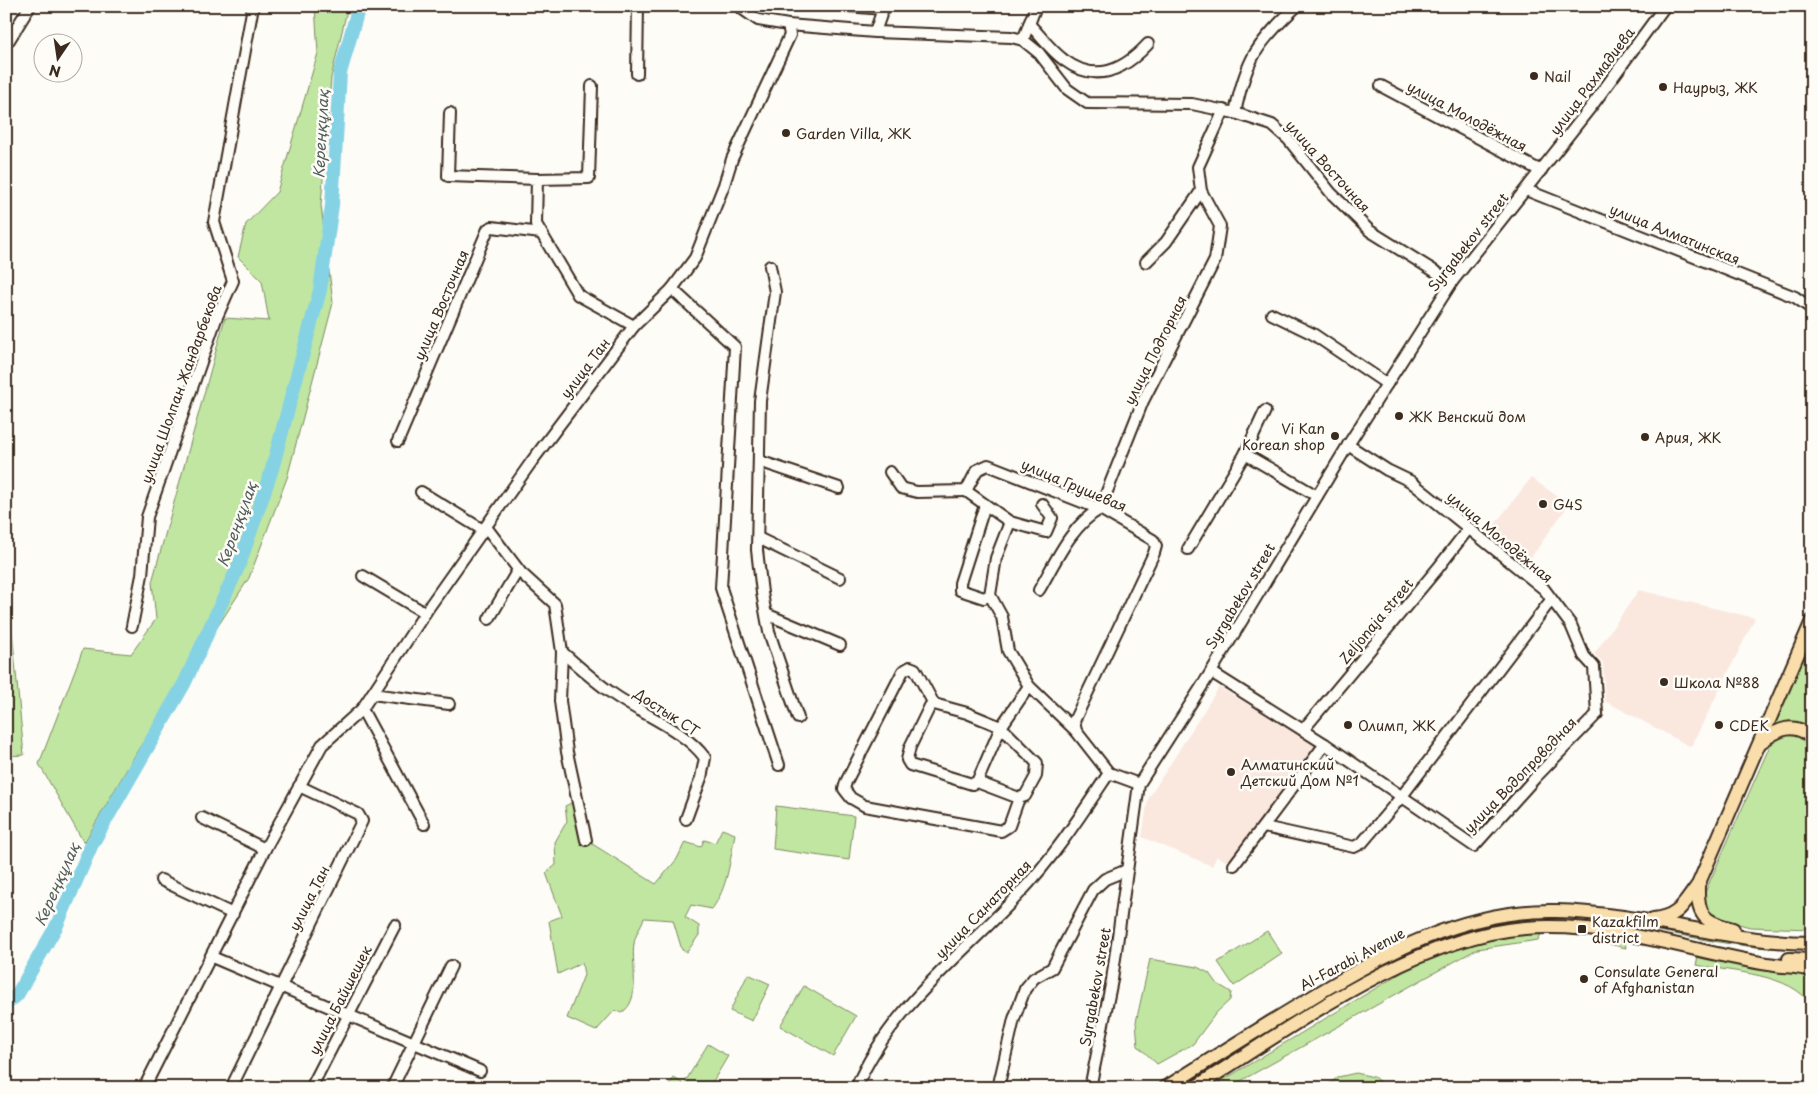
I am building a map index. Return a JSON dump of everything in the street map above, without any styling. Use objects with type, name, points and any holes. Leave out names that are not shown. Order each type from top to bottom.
[{"type":"main road","points":[[1641,921],[1673,916],[1698,885],[1812,621]]},
{"type":"main road","points":[[1761,742],[1777,730],[1791,728],[1806,732],[1812,738]]},
{"type":"main road","points":[[1698,885],[1697,904],[1702,914],[1710,921],[1746,932],[1812,942]]},
{"type":"main road","name":"Al-Farabi Avenue","points":[[1165,1088],[1277,1018],[1381,957],[1414,942],[1461,925],[1496,916],[1543,911],[1582,913],[1753,939],[1812,942]]},
{"type":"main road","name":"Al-Farabi Avenue","points":[[1194,1088],[1330,1004],[1390,970],[1441,947],[1469,938],[1523,928],[1555,927],[1760,957],[1812,960]]},
{"type":"main road","points":[[1672,943],[1739,959],[1800,968],[1812,972]]},
{"type":"street","points":[[9,40],[30,6]]},
{"type":"street","name":"улица Шолпан Жандарбекова","points":[[132,626],[142,575],[148,517],[216,320],[233,281],[214,222],[253,6]]},
{"type":"street","points":[[637,74],[638,6]]},
{"type":"street","points":[[738,6],[758,20],[788,25],[875,32],[998,36],[1023,40],[1036,6]]},
{"type":"street","points":[[846,6],[883,8],[875,32]]},
{"type":"street","points":[[1235,113],[1240,86],[1264,37],[1297,6]]},
{"type":"street","name":"улица Рахмадиева","points":[[1541,171],[1664,6]]},
{"type":"street","points":[[1029,24],[1064,60],[1090,73],[1110,72],[1133,60],[1148,44]]},
{"type":"street","name":"улица Тан","points":[[144,1088],[265,849],[322,745],[362,709],[425,613],[532,461],[634,326],[672,289],[702,244],[732,159],[790,35],[788,25]]},
{"type":"street","name":"улица Восточная","points":[[1023,40],[1039,53],[1067,89],[1087,103],[1114,105],[1161,102],[1192,104],[1224,110],[1263,121],[1280,131],[1331,193],[1370,231],[1452,282]]},
{"type":"street","points":[[450,113],[448,176],[536,179],[589,178],[592,86]]},
{"type":"street","name":"улица Молодёжная","points":[[1381,86],[1541,171]]},
{"type":"street","name":"улица Подгорная","points":[[1039,590],[1062,550],[1078,528],[1093,512],[1100,509],[1143,401],[1215,260],[1220,226],[1201,191],[1198,167],[1224,110]]},
{"type":"street","name":"Syrgabekov street","points":[[1090,1088],[1112,980],[1140,784],[1211,672],[1348,445],[1452,282],[1541,171]]},
{"type":"street","points":[[536,179],[536,224],[578,295],[634,326]]},
{"type":"street","name":"улица Алматинская","points":[[1526,190],[1795,297],[1812,308]]},
{"type":"street","points":[[1146,262],[1166,242],[1201,191]]},
{"type":"street","name":"улица Восточная","points":[[398,441],[488,229],[492,227],[541,233]]},
{"type":"street","points":[[770,266],[775,292],[760,401],[758,538],[762,592],[769,632],[798,718]]},
{"type":"street","points":[[672,289],[735,347],[721,588],[779,765]]},
{"type":"street","points":[[1272,314],[1313,334],[1387,384]]},
{"type":"street","points":[[1188,549],[1245,454],[1265,410]]},
{"type":"street","name":"улица Молодёжная","points":[[1348,445],[1387,470],[1410,481],[1544,589],[1570,625],[1584,656],[1594,667],[1597,714]]},
{"type":"street","points":[[1245,454],[1317,496]]},
{"type":"street","points":[[759,462],[839,488]]},
{"type":"street","name":"улица Грушевая","points":[[966,491],[977,470],[988,465],[1100,509],[1135,527],[1153,540],[1156,546],[1113,643],[1074,721],[1076,731]]},
{"type":"street","points":[[890,472],[901,488],[917,492],[966,491],[1010,522],[1046,532],[1052,518],[1042,504]]},
{"type":"street","points":[[421,492],[484,528],[518,570],[555,604],[562,652],[560,701],[567,752],[586,840]]},
{"type":"street","points":[[985,505],[973,536],[960,583],[960,590],[984,598],[990,595]]},
{"type":"street","points":[[1010,522],[996,558],[990,595],[1002,617],[1008,651],[1029,686],[1076,731],[1109,773],[1140,784]]},
{"type":"street","name":"Zeljonaja street","points":[[1303,730],[1469,528]]},
{"type":"street","points":[[758,538],[840,578]]},
{"type":"street","points":[[489,619],[518,570]]},
{"type":"street","points":[[363,576],[425,613]]},
{"type":"street","points":[[1264,826],[1354,847],[1362,843],[1402,796],[1551,600]]},
{"type":"street","points":[[766,614],[840,645]]},
{"type":"street","points":[[1812,633],[1812,694]]},
{"type":"street","name":"Достык СТ","points":[[562,652],[614,695],[664,724],[699,749],[705,758],[704,765],[686,819]]},
{"type":"street","points":[[934,704],[930,706],[910,747],[907,760],[910,765],[972,784],[977,782],[1019,798],[1025,796],[1036,776],[1037,763],[1001,727],[967,713],[934,704],[915,669],[910,667],[903,670],[846,782],[844,789],[851,798],[865,806],[1001,831],[1009,826],[1019,798]]},
{"type":"street","name":"улица Водопроводная","points":[[1211,672],[1325,744],[1474,846],[1535,778],[1597,714]]},
{"type":"street","points":[[977,782],[1001,727],[1029,686]]},
{"type":"street","points":[[372,694],[448,704]]},
{"type":"street","points":[[362,709],[424,824]]},
{"type":"street","points":[[1234,865],[1325,744]]},
{"type":"street","name":"улица Санаторная","points":[[856,1088],[866,1064],[884,1036],[930,983],[1019,894],[1057,851],[1109,773]]},
{"type":"street","name":"улица Тан","points":[[230,1088],[362,821],[358,814],[299,786]]},
{"type":"street","points":[[202,818],[265,849]]},
{"type":"street","points":[[998,1088],[1014,1019],[1024,989],[1034,978],[1052,968],[1093,890],[1105,879],[1127,870]]},
{"type":"street","points":[[161,880],[233,914]]},
{"type":"street","name":"улица Байшешек","points":[[311,1088],[395,925]]},
{"type":"street","points":[[212,957],[480,1071]]},
{"type":"street","points":[[392,1088],[451,966]]},
{"type":"shaded area","points":[[1531,478],[1569,504],[1525,566],[1488,533]]},
{"type":"shaded area","name":"Школа №88","points":[[1639,590],[1755,618],[1691,747],[1605,701],[1603,662],[1594,654]]},
{"type":"shaded area","name":"Алматинский Детский Дом №1","points":[[1219,687],[1316,745],[1229,863],[1217,856],[1212,866],[1142,837],[1148,799]]},
{"type":"green space","points":[[315,6],[348,6],[331,78],[321,205],[333,303],[287,478],[249,578],[138,750],[84,843],[39,764],[83,649],[131,654],[156,619],[152,582],[225,318],[269,321],[262,281],[238,257],[246,224],[277,192],[318,53]]},
{"type":"green space","points":[[6,568],[24,755],[6,756]]},
{"type":"green space","points":[[1804,654],[1806,704],[1811,731],[1803,725],[1793,722],[1773,727]]},
{"type":"green space","points":[[1787,734],[1796,735],[1806,740],[1812,752],[1812,929],[1750,927],[1712,917],[1702,902],[1703,897],[1772,741]]},
{"type":"green space","points":[[578,800],[586,840],[656,884],[677,859],[685,842],[701,847],[704,840],[715,843],[722,829],[735,834],[728,873],[717,901],[712,909],[691,905],[685,917],[699,926],[699,935],[687,952],[682,950],[673,920],[644,918],[634,944],[634,991],[631,1000],[621,1013],[615,1010],[596,1031],[567,1018],[584,975],[582,963],[558,974],[549,921],[562,916],[546,873],[556,865],[555,842],[567,821],[565,806]]},
{"type":"green space","points":[[776,806],[854,816],[849,860],[773,849]]},
{"type":"green space","points":[[1542,914],[1580,916],[1812,945],[1812,949],[1755,947],[1600,921],[1532,919],[1486,926],[1442,939],[1398,957],[1329,994],[1404,949],[1468,926]]},
{"type":"green space","points":[[1267,931],[1282,954],[1234,986],[1218,962]]},
{"type":"green space","points":[[1542,932],[1538,940],[1477,949],[1228,1088],[1210,1088],[1406,970],[1435,956],[1481,941]]},
{"type":"green space","points":[[1594,938],[1625,942],[1626,948],[1592,940]]},
{"type":"green space","points":[[1698,957],[1805,974],[1812,977],[1812,1006],[1803,995],[1776,980],[1743,972],[1696,965]]},
{"type":"green space","points":[[1150,959],[1197,967],[1209,973],[1216,983],[1231,992],[1230,1000],[1216,1013],[1193,1044],[1157,1064],[1138,1046],[1136,1022]]},
{"type":"green space","points":[[748,974],[770,984],[752,1021],[730,1011]]},
{"type":"green space","points":[[804,986],[856,1016],[833,1056],[780,1026]]},
{"type":"green space","points":[[1329,994],[1236,1050],[1315,1002]]},
{"type":"green space","points":[[708,1044],[728,1056],[709,1088],[694,1088],[685,1082]]},
{"type":"green space","points":[[1356,1073],[1374,1077],[1387,1088],[1352,1084],[1324,1088],[1338,1077]]},
{"type":"green space","points":[[674,1078],[690,1088],[667,1088]]},
{"type":"waterway","name":"Кереңқұлақ","points":[[6,1004],[17,995],[57,925],[92,844],[184,684],[239,565],[272,469],[320,290],[332,205],[340,73],[359,6]]},
{"type":"place","name":"Nail","points":[[1534,76]]},
{"type":"place","name":"Наурыз, ЖК","points":[[1663,87]]},
{"type":"place","name":"Garden Villa, ЖК","points":[[786,133]]},
{"type":"place","name":"ЖК Венский дом","points":[[1399,416]]},
{"type":"place","name":"Vi Kan Korean shop","points":[[1335,436]]},
{"type":"place","name":"Ария, ЖК","points":[[1645,437]]},
{"type":"place","name":"G4S","points":[[1543,504]]},
{"type":"place","name":"Школа №88","points":[[1664,682]]},
{"type":"place","name":"Олимп, ЖК","points":[[1348,725]]},
{"type":"place","name":"CDEK","points":[[1719,725]]},
{"type":"place","name":"Алматинский Детский Дом №1","points":[[1231,772]]},
{"type":"place","name":"Kazakfilm district","points":[[1582,929]]},
{"type":"place","name":"Consulate General of Afghanistan","points":[[1584,979]]}]
